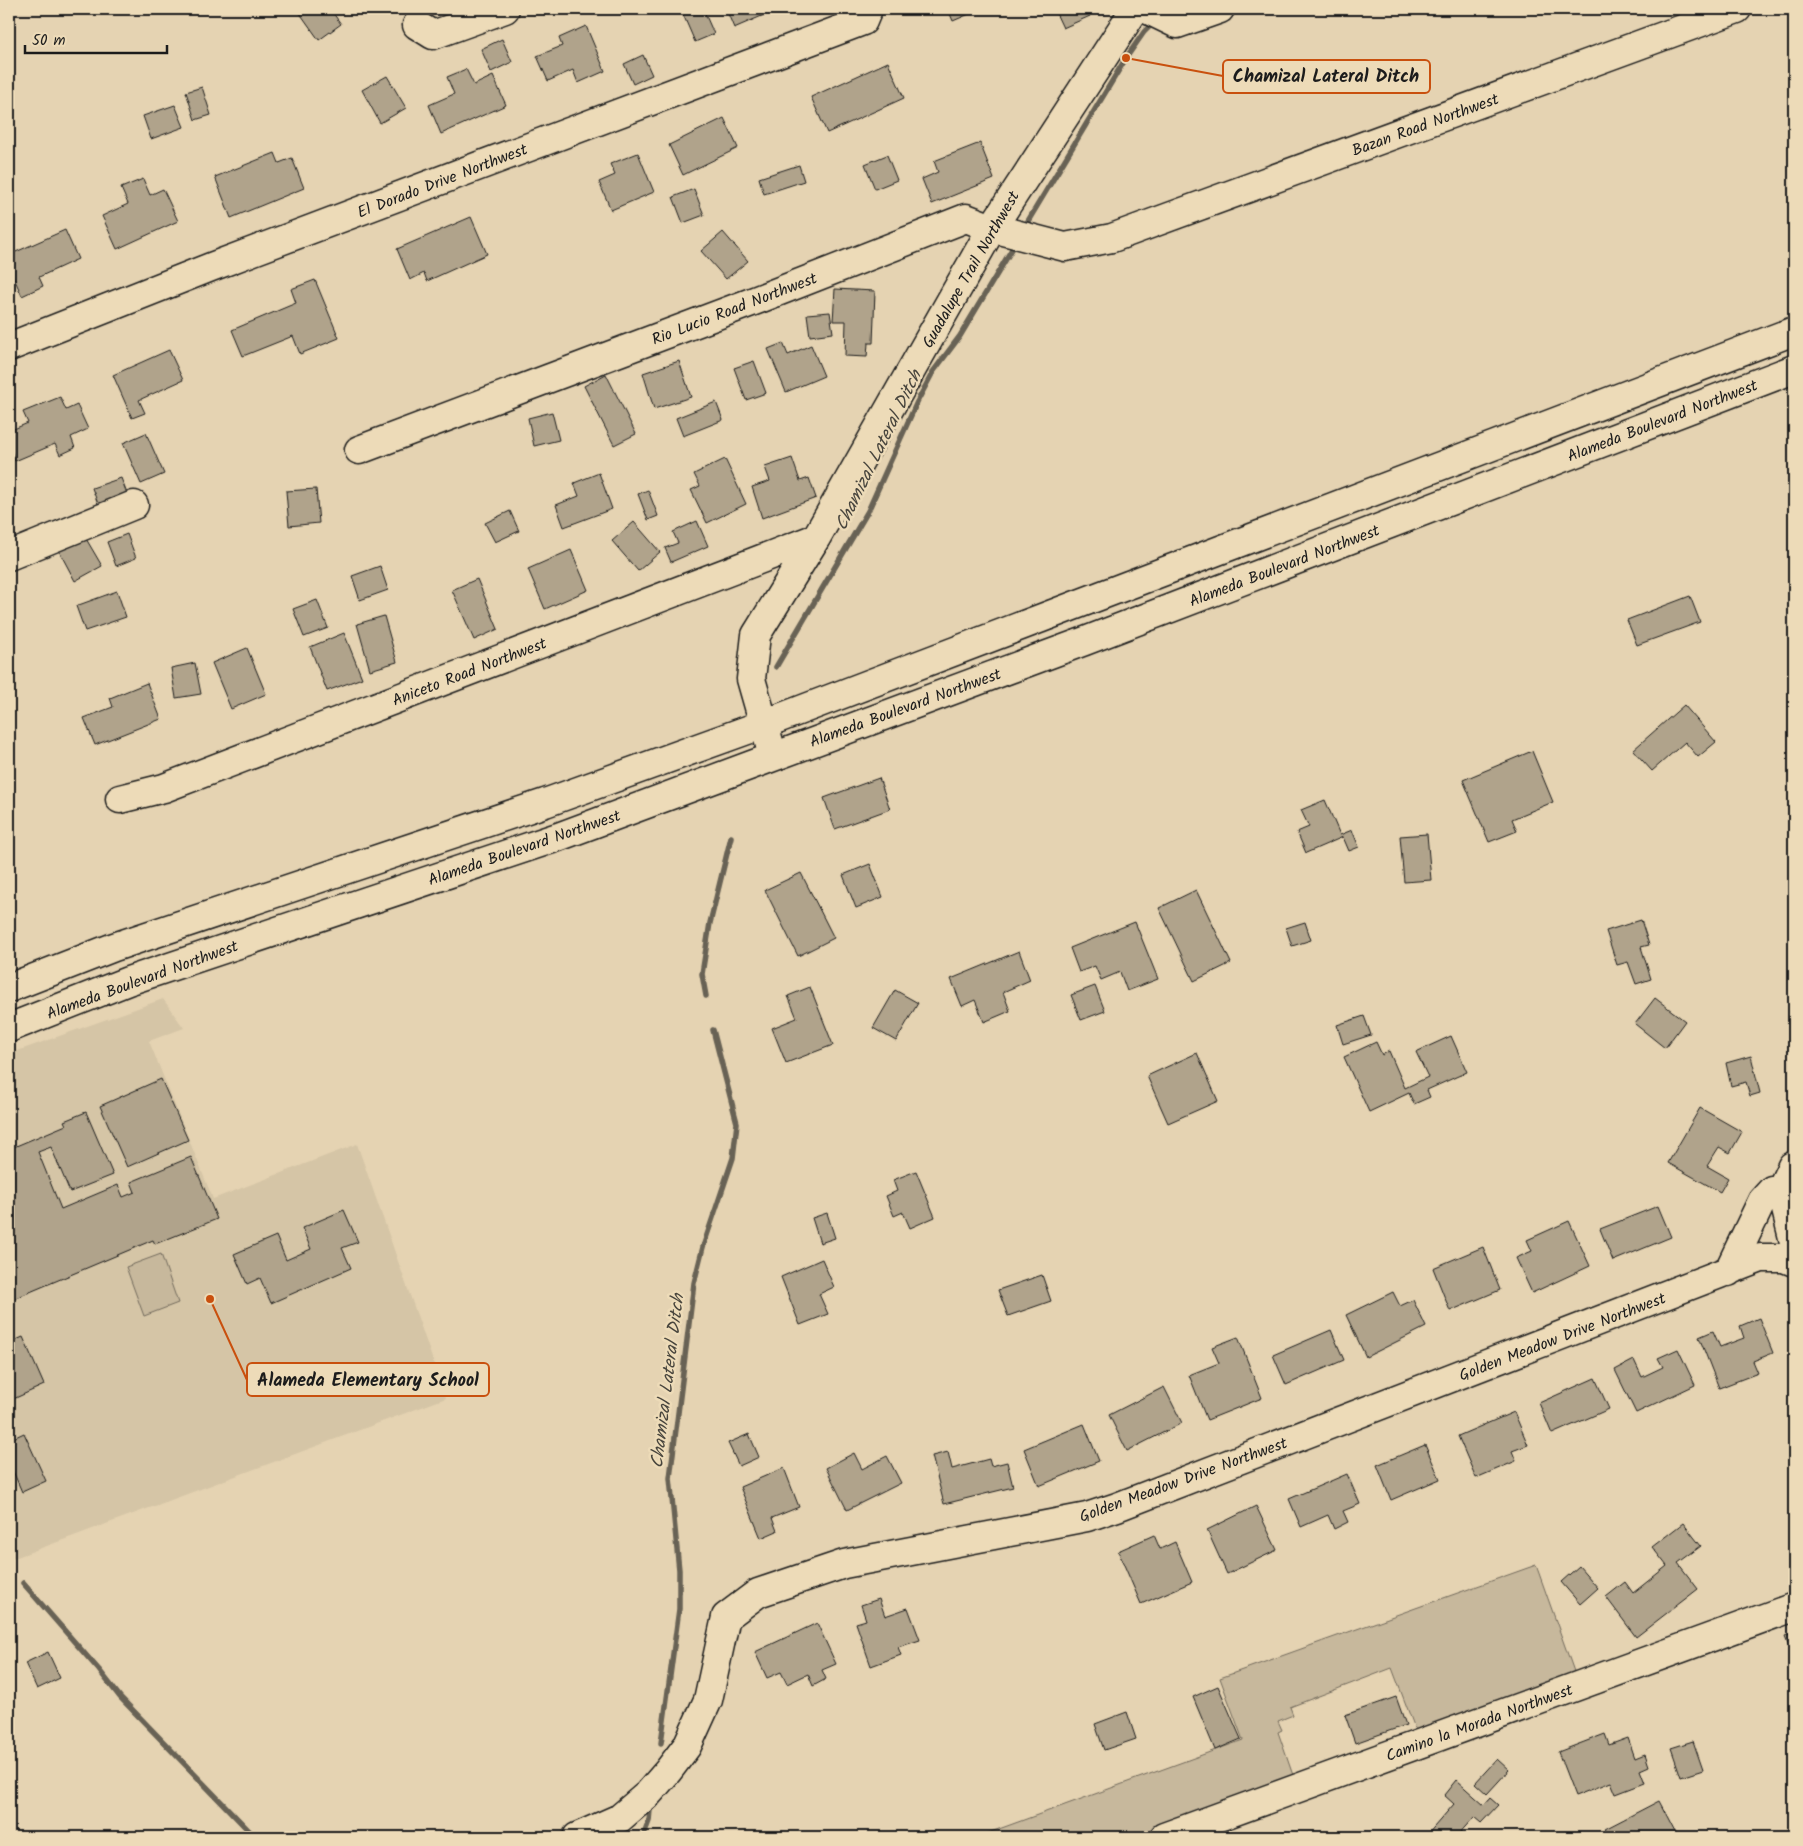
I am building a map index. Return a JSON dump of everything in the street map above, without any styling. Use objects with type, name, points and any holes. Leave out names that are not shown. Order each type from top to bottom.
[{"type":"street","points":[[417,25],[433,35],[505,9]]},
{"type":"street","name":"El Dorado Drive Northwest","points":[[9,347],[212,267],[863,21],[868,9]]},
{"type":"street","name":"Guadalupe Trail Northwest","points":[[773,756],[751,679],[756,635],[816,538],[992,228],[1135,9]]},
{"type":"street","points":[[1146,9],[1176,24],[1220,9]]},
{"type":"street","name":"Bazan Road Northwest","points":[[1112,238],[1737,9]]},
{"type":"street","name":"Rio Lucio Road Northwest","points":[[359,450],[749,303],[966,218],[992,228],[1065,246],[1112,238]]},
{"type":"street","name":"Alameda Boulevard Northwest","points":[[9,988],[114,947],[545,802],[764,724],[1794,331]]},
{"type":"street","name":"Alameda Boulevard Northwest","points":[[9,1028],[128,981],[558,837],[1085,641],[1794,369]]},
{"type":"street","points":[[9,556],[134,505]]},
{"type":"street","name":"Aniceto Road Northwest","points":[[120,799],[173,785],[816,538]]},
{"type":"street","points":[[1728,1272],[1762,1201],[1787,1178],[1794,1242]]},
{"type":"street","name":"Golden Meadow Drive Northwest","points":[[577,1837],[620,1818],[653,1788],[687,1746],[708,1700],[726,1617],[758,1593],[844,1564],[1087,1517],[1126,1504],[1761,1258],[1784,1258],[1794,1262]]},
{"type":"street","name":"Camino la Morada Northwest","points":[[1164,1837],[1794,1607]]},
{"type":"shaded area","points":[[163,999],[184,1028],[149,1041],[213,1199],[357,1144],[446,1398],[9,1560],[9,1054]]},
{"type":"shaded area","points":[[161,1254],[178,1303],[144,1316],[126,1267]]},
{"type":"shaded area","points":[[1536,1565],[1577,1680],[1419,1739],[1392,1668],[1290,1707],[1293,1715],[1278,1721],[1282,1730],[1278,1732],[1296,1784],[1148,1837],[977,1837],[1243,1740],[1220,1678]]},
{"type":"building","points":[[297,9],[330,9],[341,24],[319,40]]},
{"type":"building","points":[[690,9],[703,9],[714,34],[695,42],[682,12]]},
{"type":"building","points":[[726,9],[778,9],[734,28]]},
{"type":"building","points":[[948,9],[981,9],[953,21]]},
{"type":"building","points":[[1054,9],[1086,9],[1090,16],[1063,28]]},
{"type":"building","points":[[586,26],[605,71],[578,83],[573,70],[548,81],[537,56],[562,46],[559,38]]},
{"type":"building","points":[[502,39],[512,62],[491,72],[481,49]]},
{"type":"building","points":[[643,55],[652,75],[633,84],[624,64]]},
{"type":"building","points":[[888,62],[904,98],[827,133],[811,97]]},
{"type":"building","points":[[466,69],[474,85],[493,76],[506,105],[441,134],[429,105],[454,94],[447,77]]},
{"type":"building","points":[[387,76],[406,108],[380,123],[362,90]]},
{"type":"building","points":[[202,87],[211,115],[195,120],[186,92]]},
{"type":"building","points":[[175,105],[184,127],[151,139],[143,116]]},
{"type":"building","points":[[724,118],[738,148],[683,175],[669,145]]},
{"type":"building","points":[[980,143],[994,179],[932,204],[922,179],[938,172],[934,161]]},
{"type":"building","points":[[275,153],[279,163],[292,158],[304,188],[231,218],[215,177]]},
{"type":"building","points":[[638,153],[654,192],[611,210],[599,182],[615,175],[610,164]]},
{"type":"building","points":[[887,155],[897,180],[875,189],[865,164]]},
{"type":"building","points":[[799,165],[804,181],[764,194],[759,178]]},
{"type":"building","points":[[143,179],[150,195],[163,189],[178,221],[117,249],[102,216],[128,204],[121,188]]},
{"type":"building","points":[[694,189],[704,215],[683,223],[673,197]]},
{"type":"building","points":[[471,217],[487,254],[427,281],[424,273],[410,280],[397,249]]},
{"type":"building","points":[[65,230],[78,259],[39,277],[43,286],[22,296],[9,267],[9,255]]},
{"type":"building","points":[[723,232],[748,261],[726,279],[701,251]]},
{"type":"building","points":[[315,280],[339,338],[300,354],[293,336],[243,356],[232,330],[296,303],[291,289]]},
{"type":"building","points":[[835,289],[875,291],[873,343],[868,343],[867,357],[845,356],[846,321],[833,321]]},
{"type":"building","points":[[830,312],[833,333],[810,336],[807,314]]},
{"type":"building","points":[[783,343],[788,355],[811,345],[824,376],[786,392],[768,349]]},
{"type":"building","points":[[169,350],[183,380],[139,400],[145,413],[132,418],[113,375]]},
{"type":"building","points":[[679,361],[691,397],[654,409],[643,373]]},
{"type":"building","points":[[754,361],[766,393],[746,400],[734,368]]},
{"type":"building","points":[[606,374],[636,434],[614,445],[584,386]]},
{"type":"building","points":[[60,397],[66,410],[77,405],[88,429],[71,437],[75,448],[60,455],[55,444],[15,461],[9,445],[9,431],[28,423],[23,412]]},
{"type":"building","points":[[716,402],[723,420],[683,436],[676,418]]},
{"type":"building","points":[[552,412],[559,440],[534,446],[528,418]]},
{"type":"building","points":[[146,433],[164,474],[141,484],[123,443]]},
{"type":"building","points":[[792,458],[800,481],[809,478],[816,498],[762,518],[752,487],[770,481],[765,467]]},
{"type":"building","points":[[725,459],[746,504],[707,523],[691,490],[700,486],[694,474]]},
{"type":"building","points":[[599,473],[612,509],[564,527],[556,505],[579,496],[574,483]]},
{"type":"building","points":[[121,478],[129,499],[100,509],[92,488]]},
{"type":"building","points":[[316,489],[319,523],[289,526],[286,491]]},
{"type":"building","points":[[648,490],[658,516],[648,520],[638,494]]},
{"type":"building","points":[[510,511],[519,531],[495,542],[485,523]]},
{"type":"building","points":[[697,521],[708,546],[671,562],[665,548],[678,543],[673,532]]},
{"type":"building","points":[[634,522],[660,552],[638,571],[612,541]]},
{"type":"building","points":[[127,534],[136,558],[116,566],[107,542]]},
{"type":"building","points":[[85,537],[102,566],[75,581],[59,551]]},
{"type":"building","points":[[571,550],[588,590],[545,609],[528,569]]},
{"type":"building","points":[[380,566],[388,590],[360,600],[352,576]]},
{"type":"building","points":[[477,579],[498,629],[474,640],[452,590]]},
{"type":"building","points":[[117,591],[126,617],[85,631],[76,606]]},
{"type":"building","points":[[1690,596],[1700,622],[1637,645],[1627,620]]},
{"type":"building","points":[[317,600],[328,628],[304,637],[293,609]]},
{"type":"building","points":[[384,616],[397,662],[370,670],[357,624]]},
{"type":"building","points":[[344,633],[362,678],[327,691],[310,647]]},
{"type":"building","points":[[247,648],[266,694],[231,709],[212,663]]},
{"type":"building","points":[[195,663],[201,694],[176,698],[171,668]]},
{"type":"building","points":[[147,683],[161,719],[95,745],[84,718],[113,707],[110,698]]},
{"type":"building","points":[[1684,705],[1716,742],[1698,757],[1685,742],[1652,771],[1633,750]]},
{"type":"building","points":[[1532,751],[1553,802],[1512,819],[1517,831],[1489,842],[1463,780]]},
{"type":"building","points":[[879,778],[890,809],[835,829],[824,798]]},
{"type":"building","points":[[1325,800],[1340,835],[1352,830],[1359,847],[1349,851],[1343,837],[1306,853],[1297,832],[1309,827],[1301,810]]},
{"type":"building","points":[[1427,834],[1431,880],[1404,882],[1400,836]]},
{"type":"building","points":[[870,864],[883,897],[856,908],[843,875]]},
{"type":"building","points":[[801,873],[834,938],[798,956],[765,890]]},
{"type":"building","points":[[1196,890],[1231,963],[1194,981],[1159,908]]},
{"type":"building","points":[[1641,920],[1649,945],[1641,947],[1651,979],[1636,984],[1628,962],[1617,965],[1606,931]]},
{"type":"building","points":[[1135,922],[1158,979],[1127,991],[1120,972],[1101,980],[1095,966],[1079,972],[1070,948]]},
{"type":"building","points":[[1305,922],[1311,940],[1292,946],[1286,928]]},
{"type":"building","points":[[1019,951],[1030,980],[1003,992],[1010,1011],[984,1022],[975,1000],[962,1006],[951,979]]},
{"type":"building","points":[[1095,986],[1105,1011],[1081,1020],[1071,995]]},
{"type":"building","points":[[810,987],[833,1045],[786,1063],[772,1028],[797,1018],[788,996]]},
{"type":"building","points":[[895,990],[918,1003],[896,1041],[873,1028]]},
{"type":"building","points":[[1655,998],[1685,1021],[1665,1048],[1635,1024]]},
{"type":"building","points":[[1364,1016],[1371,1035],[1343,1044],[1337,1025]]},
{"type":"building","points":[[1451,1036],[1467,1072],[1427,1090],[1430,1097],[1414,1104],[1409,1093],[1369,1112],[1344,1057],[1376,1042],[1382,1055],[1389,1051],[1405,1088],[1428,1077],[1416,1052]]},
{"type":"building","points":[[1197,1053],[1218,1101],[1168,1123],[1147,1076]]},
{"type":"building","points":[[1751,1056],[1760,1093],[1750,1096],[1746,1082],[1731,1086],[1726,1063]]},
{"type":"building","points":[[161,1079],[188,1140],[127,1167],[100,1106]]},
{"type":"building","points":[[1700,1108],[1742,1132],[1730,1153],[1719,1147],[1707,1166],[1728,1178],[1720,1192],[1668,1163]]},
{"type":"building","points":[[86,1112],[113,1175],[70,1192],[51,1147],[38,1152],[61,1209],[118,1185],[123,1197],[135,1192],[131,1182],[191,1157],[217,1219],[155,1244],[153,1240],[11,1300],[9,1294],[9,1149],[66,1125],[64,1121]]},
{"type":"building","points":[[916,1171],[935,1217],[910,1228],[903,1212],[894,1216],[886,1196],[897,1191],[893,1180]]},
{"type":"building","points":[[1658,1206],[1671,1237],[1613,1261],[1600,1229]]},
{"type":"building","points":[[344,1210],[358,1242],[342,1248],[351,1268],[271,1303],[260,1278],[247,1284],[234,1254],[276,1236],[286,1260],[311,1249],[302,1228]]},
{"type":"building","points":[[827,1213],[835,1238],[820,1243],[812,1218]]},
{"type":"building","points":[[1569,1221],[1590,1266],[1532,1293],[1516,1258],[1532,1251],[1527,1240]]},
{"type":"building","points":[[1483,1247],[1500,1290],[1450,1311],[1433,1268]]},
{"type":"building","points":[[822,1259],[834,1287],[819,1294],[828,1314],[800,1325],[781,1277]]},
{"type":"building","points":[[1042,1275],[1051,1301],[1008,1316],[998,1290]]},
{"type":"building","points":[[1393,1292],[1400,1306],[1413,1300],[1426,1327],[1366,1357],[1346,1315]]},
{"type":"building","points":[[1759,1318],[1773,1353],[1753,1361],[1758,1373],[1719,1388],[1699,1337],[1713,1331],[1720,1347],[1744,1338],[1740,1326]]},
{"type":"building","points":[[1331,1330],[1344,1360],[1286,1385],[1273,1355]]},
{"type":"building","points":[[23,1337],[44,1385],[9,1401],[9,1343]]},
{"type":"building","points":[[1238,1337],[1262,1398],[1207,1420],[1189,1375],[1219,1363],[1212,1347]]},
{"type":"building","points":[[1678,1349],[1695,1385],[1636,1413],[1615,1370],[1634,1360],[1642,1377],[1663,1367],[1658,1358]]},
{"type":"building","points":[[1595,1378],[1609,1409],[1552,1434],[1539,1403]]},
{"type":"building","points":[[1164,1387],[1182,1423],[1127,1451],[1109,1415]]},
{"type":"building","points":[[1514,1412],[1528,1445],[1512,1451],[1516,1461],[1476,1478],[1458,1436]]},
{"type":"building","points":[[1084,1424],[1099,1461],[1039,1486],[1024,1449]]},
{"type":"building","points":[[24,1433],[46,1481],[22,1492],[9,1462],[9,1440]]},
{"type":"building","points":[[749,1434],[759,1457],[739,1466],[728,1443]]},
{"type":"building","points":[[1425,1445],[1440,1479],[1391,1500],[1377,1465]]},
{"type":"building","points":[[948,1452],[952,1469],[989,1459],[991,1466],[1007,1462],[1013,1487],[944,1504],[932,1456]]},
{"type":"building","points":[[854,1453],[862,1469],[887,1456],[901,1483],[847,1510],[826,1468]]},
{"type":"building","points":[[784,1468],[799,1507],[772,1518],[777,1531],[761,1538],[740,1487]]},
{"type":"building","points":[[1347,1474],[1360,1504],[1343,1511],[1348,1522],[1334,1529],[1328,1515],[1301,1527],[1289,1499]]},
{"type":"building","points":[[1256,1506],[1277,1550],[1227,1574],[1207,1530]]},
{"type":"building","points":[[1683,1523],[1701,1546],[1678,1563],[1698,1589],[1636,1637],[1606,1597],[1625,1582],[1633,1593],[1667,1566],[1652,1547]]},
{"type":"building","points":[[1154,1535],[1160,1549],[1175,1542],[1192,1582],[1141,1604],[1118,1551]]},
{"type":"building","points":[[1579,1566],[1598,1588],[1580,1604],[1561,1582]]},
{"type":"building","points":[[879,1599],[885,1616],[908,1608],[920,1640],[898,1647],[901,1655],[871,1666],[856,1623],[866,1620],[861,1605]]},
{"type":"building","points":[[817,1623],[836,1664],[822,1670],[826,1679],[813,1686],[808,1674],[787,1684],[781,1672],[767,1678],[755,1652]]},
{"type":"building","points":[[1794,1632],[1794,1658],[1785,1636]]},
{"type":"building","points":[[48,1652],[60,1678],[37,1689],[25,1663]]},
{"type":"building","points":[[1218,1686],[1241,1739],[1215,1750],[1193,1697]]},
{"type":"building","points":[[1396,1697],[1406,1725],[1355,1743],[1345,1715]]},
{"type":"building","points":[[1127,1712],[1136,1739],[1104,1750],[1095,1724]]},
{"type":"building","points":[[1605,1734],[1609,1745],[1628,1738],[1635,1758],[1645,1754],[1649,1766],[1640,1770],[1645,1783],[1616,1794],[1611,1782],[1575,1796],[1558,1752]]},
{"type":"building","points":[[1693,1741],[1703,1770],[1681,1777],[1671,1748]]},
{"type":"building","points":[[1497,1759],[1509,1770],[1487,1794],[1475,1783]]},
{"type":"building","points":[[1456,1780],[1484,1805],[1490,1798],[1498,1805],[1481,1823],[1474,1817],[1456,1837],[1429,1837],[1427,1835],[1454,1804],[1444,1795]]},
{"type":"building","points":[[1659,1801],[1678,1837],[1652,1837],[1651,1834],[1645,1837],[1610,1837],[1605,1829]]},
{"type":"waterway","name":"Chamizal Lateral Ditch","points":[[1028,221],[1126,58],[1144,32],[1153,23]]},
{"type":"waterway","name":"Chamizal Lateral Ditch","points":[[776,667],[868,511],[917,402],[933,372],[960,336],[1012,249]]},
{"type":"waterway","name":"Chamizal Lateral Ditch","points":[[706,996],[702,974],[710,923],[731,837]]},
{"type":"waterway","name":"Chamizal Lateral Ditch","points":[[661,1743],[679,1609],[679,1570],[670,1478],[694,1283],[703,1247],[733,1158],[737,1123],[713,1030]]},
{"type":"waterway","points":[[23,1583],[99,1670],[120,1697],[255,1837]]},
{"type":"waterway","name":"Chamizal Lateral Ditch","points":[[643,1837],[649,1821],[650,1810]]},
{"type":"place","name":"Chamizal Lateral Ditch","points":[[1126,58]]},
{"type":"place","name":"Alameda Elementary School","points":[[210,1299]]}]
